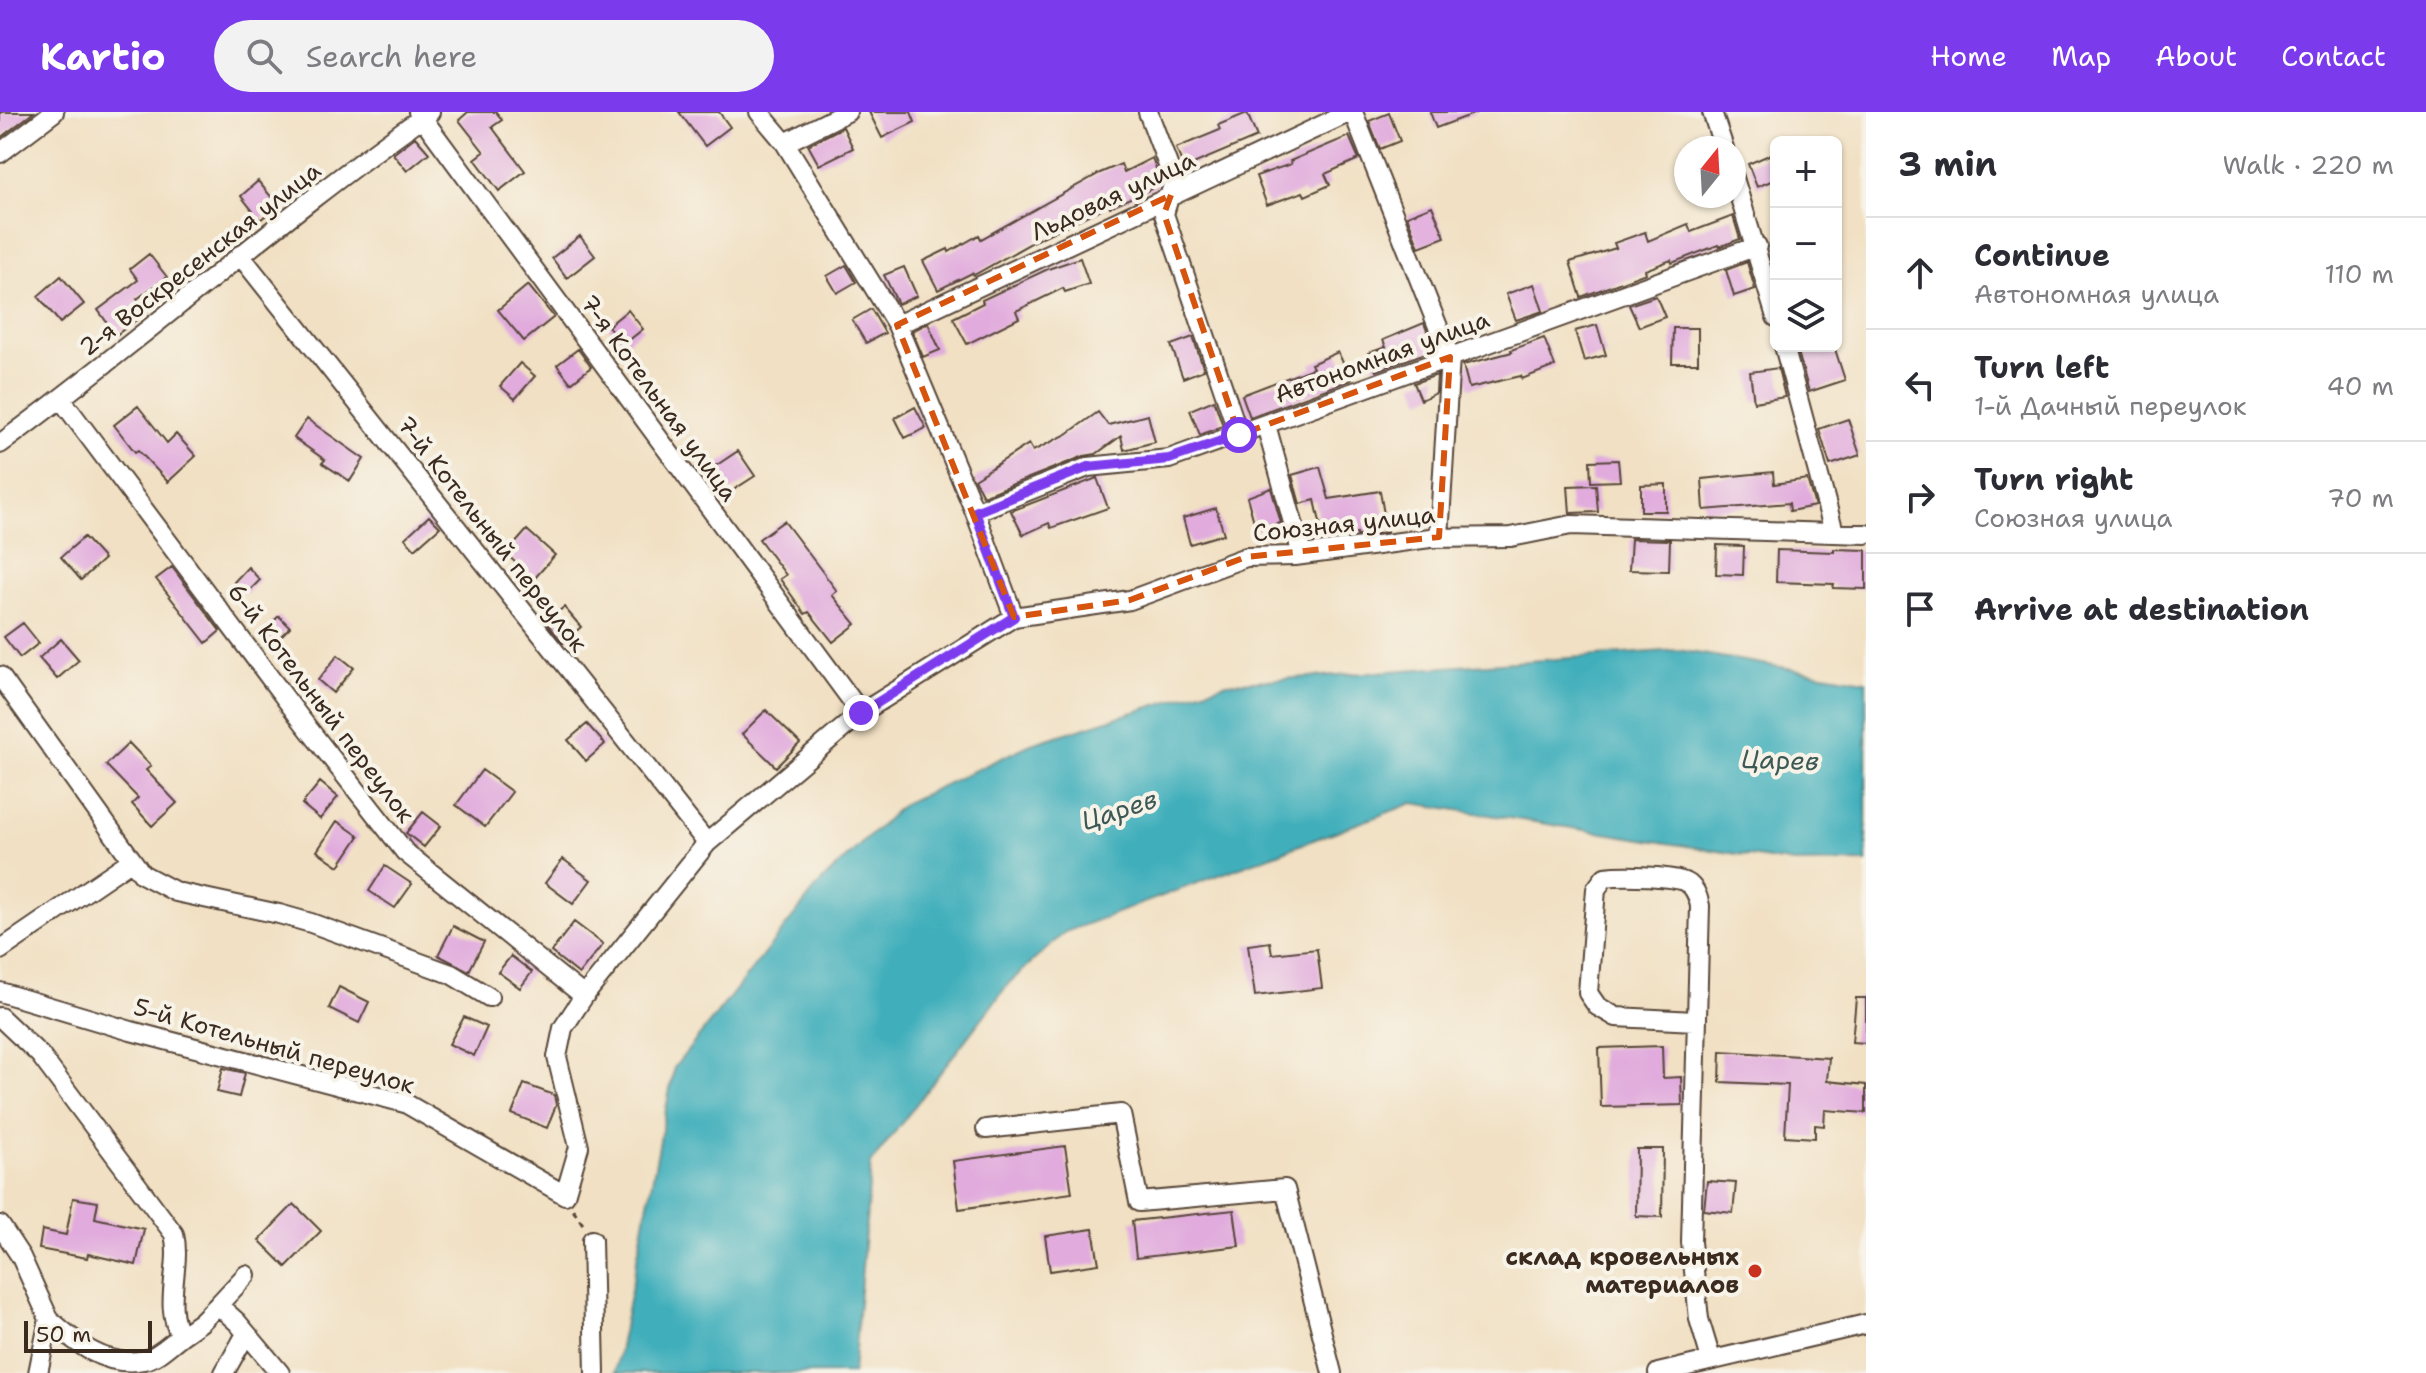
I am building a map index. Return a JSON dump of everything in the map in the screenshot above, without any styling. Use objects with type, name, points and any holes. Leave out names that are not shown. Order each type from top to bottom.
[{"type":"street","points":[[0,153],[54,112]]},
{"type":"street","points":[[759,112],[785,143],[897,325],[975,512],[1014,617]]},
{"type":"street","points":[[785,143],[847,112]]},
{"type":"street","points":[[1148,112],[1174,181],[1164,214],[1239,435]]},
{"type":"street","points":[[1352,112],[1450,357],[1439,537]]},
{"type":"street","name":"Льдовая улица","points":[[897,325],[1352,112]]},
{"type":"street","points":[[1712,112],[1720,136]]},
{"type":"street","name":"2-я Воскресенская улица","points":[[0,444],[423,114]]},
{"type":"street","name":"7-я Котельная улица","points":[[423,114],[861,713]]},
{"type":"street","points":[[1744,208],[1770,295]]},
{"type":"street","name":"Автономная улица","points":[[975,512],[1088,467],[1169,459],[1757,246]]},
{"type":"street","name":"7-й Котельный переулок","points":[[240,255],[707,843]]},
{"type":"street","points":[[1786,352],[1834,532]]},
{"type":"street","name":"6-й Котельный переулок","points":[[61,399],[309,730],[405,852],[584,996]]},
{"type":"street","points":[[1266,425],[1302,555]]},
{"type":"street","name":"Союзная улица","points":[[565,1195],[579,1147],[557,1057],[563,1028],[584,996],[707,843],[861,713],[1014,617],[1130,600],[1246,557],[1302,555],[1439,537],[1511,537],[1571,525],[1866,534]]},
{"type":"street","points":[[0,676],[142,874],[176,892],[311,923],[451,974],[489,997]]},
{"type":"street","points":[[0,950],[132,860]]},
{"type":"street","points":[[1695,1021],[1616,1017],[1597,1006],[1588,993],[1596,889],[1605,877],[1617,875],[1685,881],[1695,890],[1700,906],[1691,1242],[1699,1319],[1711,1359]]},
{"type":"street","name":"5-й Котельный переулок","points":[[0,992],[131,1031],[405,1103],[565,1195]]},
{"type":"street","points":[[0,1017],[40,1055],[174,1234],[178,1249],[174,1267],[174,1323],[181,1336]]},
{"type":"street","points":[[986,1129],[1121,1114],[1139,1202],[1285,1189],[1332,1373]]},
{"type":"street","points":[[0,1225],[21,1257],[49,1319],[82,1348],[104,1358],[145,1360],[158,1354],[201,1322],[246,1275]]},
{"type":"street","points":[[592,1240],[595,1373]]},
{"type":"street","points":[[218,1305],[280,1373]]},
{"type":"street","points":[[38,1373],[49,1319]]},
{"type":"street","points":[[1658,1373],[1866,1324]]},
{"type":"street","points":[[224,1373],[246,1334]]},
{"type":"path","points":[[565,1195],[592,1240]]},
{"type":"highlighted area","points":[[1171,195],[1164,214],[1239,435],[1450,357],[1439,537],[1246,557],[1130,600],[1014,617],[897,325]]},
{"type":"water","name":"Царев","points":[[1678,650],[1866,681],[1866,862],[1794,863],[1413,803],[1065,932],[1009,983],[871,1163],[853,1373],[615,1373],[674,1068],[821,882],[903,804],[1031,744],[1227,683]]},
{"type":"building","points":[[0,112],[34,112],[0,138]]},
{"type":"building","points":[[468,112],[496,112],[502,120],[492,127],[525,171],[499,191],[475,159],[484,152],[459,120]]},
{"type":"building","points":[[679,112],[719,112],[730,127],[705,146]]},
{"type":"building","points":[[869,112],[911,112],[915,122],[882,138]]},
{"type":"building","points":[[1430,112],[1475,112],[1476,113],[1436,128]]},
{"type":"building","points":[[1247,113],[1257,137],[1184,168],[1176,148],[1220,130],[1218,125]]},
{"type":"building","points":[[1389,113],[1400,141],[1380,149],[1369,121]]},
{"type":"building","points":[[843,127],[853,148],[819,165],[808,145]]},
{"type":"building","points":[[1349,136],[1359,159],[1325,174],[1330,185],[1305,196],[1303,192],[1267,205],[1256,176],[1291,164],[1290,161]]},
{"type":"building","points":[[415,137],[429,153],[407,171],[393,154]]},
{"type":"building","points":[[1770,155],[1770,182],[1757,187],[1748,164]]},
{"type":"building","points":[[1152,158],[1160,185],[1109,205],[1040,238],[974,275],[972,273],[938,290],[923,261],[948,249],[949,252],[979,235],[981,239],[1100,173],[1121,164],[1124,172]]},
{"type":"building","points":[[258,181],[278,205],[260,220],[241,196]]},
{"type":"building","points":[[1432,206],[1445,237],[1419,247],[1407,216]]},
{"type":"building","points":[[1733,216],[1740,239],[1672,263],[1671,260],[1645,270],[1646,273],[1581,297],[1570,262],[1616,248],[1614,243],[1645,232],[1648,241],[1688,224],[1691,232]]},
{"type":"building","points":[[580,236],[595,256],[567,278],[552,258]]},
{"type":"building","points":[[149,254],[167,277],[137,299],[147,312],[116,335],[98,310],[138,280],[130,269]]},
{"type":"building","points":[[1080,258],[1089,284],[1065,292],[1063,288],[1016,311],[1019,318],[967,344],[953,318],[983,303],[982,300],[1048,269]]},
{"type":"building","points":[[1747,262],[1755,289],[1734,296],[1726,270]]},
{"type":"building","points":[[846,265],[856,282],[837,293],[827,276]]},
{"type":"building","points":[[904,267],[917,296],[898,304],[884,275]]},
{"type":"building","points":[[61,276],[84,304],[60,323],[38,296]]},
{"type":"building","points":[[1534,284],[1543,311],[1516,320],[1506,294]]},
{"type":"building","points":[[528,285],[554,317],[524,341],[498,310]]},
{"type":"building","points":[[1656,296],[1665,317],[1639,327],[1629,305]]},
{"type":"building","points":[[871,309],[885,333],[866,343],[852,320]]},
{"type":"building","points":[[628,310],[643,329],[623,345],[608,326]]},
{"type":"building","points":[[928,323],[940,350],[923,357],[912,331]]},
{"type":"building","points":[[1424,323],[1434,350],[1376,371],[1368,353],[1386,347],[1383,340]]},
{"type":"building","points":[[1597,325],[1606,355],[1584,361],[1575,331]]},
{"type":"building","points":[[1673,328],[1698,328],[1698,363],[1672,363]]},
{"type":"building","points":[[1193,337],[1204,370],[1183,378],[1171,345]]},
{"type":"building","points":[[1544,338],[1555,366],[1522,379],[1521,376],[1469,388],[1463,365],[1512,352]]},
{"type":"building","points":[[578,349],[591,367],[571,383],[557,365]]},
{"type":"building","points":[[1338,352],[1351,380],[1250,417],[1242,395],[1313,368],[1311,364]]},
{"type":"building","points":[[1798,352],[1836,352],[1845,380],[1809,392]]},
{"type":"building","points":[[520,363],[535,376],[515,399],[500,386]]},
{"type":"building","points":[[1778,368],[1785,397],[1754,402],[1750,372]]},
{"type":"building","points":[[1437,375],[1436,393],[1421,400],[1414,383]]},
{"type":"building","points":[[1214,400],[1223,426],[1200,435],[1190,410]]},
{"type":"building","points":[[138,406],[167,443],[176,434],[196,456],[168,482],[138,450],[135,452],[114,425]]},
{"type":"building","points":[[915,407],[926,428],[905,438],[895,418]]},
{"type":"building","points":[[1098,412],[1108,425],[1148,415],[1155,442],[1124,450],[1121,436],[1096,454],[983,496],[974,479],[1029,444],[1033,451],[1067,434]]},
{"type":"building","points":[[307,419],[364,459],[350,481],[322,463],[325,460],[294,438]]},
{"type":"building","points":[[1848,419],[1860,455],[1830,465],[1819,429]]},
{"type":"building","points":[[738,451],[755,476],[730,492],[714,467]]},
{"type":"building","points":[[1618,460],[1620,481],[1591,482],[1590,461]]},
{"type":"building","points":[[1320,467],[1329,499],[1380,491],[1387,532],[1357,536],[1357,533],[1324,540],[1315,500],[1300,504],[1292,475]]},
{"type":"building","points":[[1773,472],[1774,484],[1807,479],[1815,506],[1790,511],[1789,503],[1704,510],[1702,479]]},
{"type":"building","points":[[1097,478],[1108,508],[1051,528],[1049,523],[1023,535],[1011,511]]},
{"type":"building","points":[[1666,484],[1666,511],[1641,511],[1641,485]]},
{"type":"building","points":[[1596,485],[1598,512],[1570,513],[1568,486]]},
{"type":"building","points":[[1271,488],[1281,523],[1256,529],[1247,497]]},
{"type":"building","points":[[1216,508],[1224,534],[1190,544],[1183,518]]},
{"type":"building","points":[[429,516],[440,527],[415,549],[405,538]]},
{"type":"building","points":[[784,521],[837,591],[832,595],[856,624],[833,642],[809,612],[805,614],[780,579],[786,575],[759,539]]},
{"type":"building","points":[[527,530],[555,555],[534,579],[506,554]]},
{"type":"building","points":[[84,537],[104,559],[81,580],[61,557]]},
{"type":"building","points":[[1631,539],[1670,540],[1669,571],[1629,570]]},
{"type":"building","points":[[1717,545],[1744,546],[1743,575],[1716,574]]},
{"type":"building","points":[[1834,549],[1866,550],[1866,589],[1833,588],[1834,584],[1776,582],[1777,550],[1834,552]]},
{"type":"building","points":[[172,567],[220,631],[206,643],[156,579]]},
{"type":"building","points":[[248,567],[260,580],[246,594],[234,582]]},
{"type":"building","points":[[564,607],[581,627],[563,643],[546,622]]},
{"type":"building","points":[[279,616],[290,627],[274,643],[262,632]]},
{"type":"building","points":[[23,623],[39,643],[20,658],[4,637]]},
{"type":"building","points":[[61,639],[79,660],[57,679],[39,658]]},
{"type":"building","points":[[338,655],[354,668],[333,693],[318,680]]},
{"type":"building","points":[[766,710],[800,743],[776,767],[742,734]]},
{"type":"building","points":[[587,724],[605,744],[586,761],[568,740]]},
{"type":"building","points":[[129,743],[151,766],[146,770],[177,803],[152,826],[132,804],[138,798],[106,765]]},
{"type":"building","points":[[482,770],[512,792],[485,827],[456,805]]},
{"type":"building","points":[[320,782],[338,797],[320,819],[302,804]]},
{"type":"building","points":[[423,812],[441,826],[424,847],[406,833]]},
{"type":"building","points":[[337,821],[359,836],[339,866],[317,851]]},
{"type":"building","points":[[563,859],[591,880],[573,904],[545,883]]},
{"type":"building","points":[[385,866],[412,884],[395,908],[369,891]]},
{"type":"building","points":[[574,922],[603,944],[579,974],[551,952]]},
{"type":"building","points":[[453,926],[484,942],[469,971],[438,955]]},
{"type":"building","points":[[1270,942],[1272,954],[1317,949],[1322,988],[1255,996],[1248,945]]},
{"type":"building","points":[[511,956],[532,972],[520,988],[498,972]]},
{"type":"building","points":[[339,987],[369,1002],[359,1023],[329,1008]]},
{"type":"building","points":[[1856,998],[1866,998],[1866,1043],[1852,1042]]},
{"type":"building","points":[[464,1017],[487,1027],[474,1056],[449,1044]]},
{"type":"building","points":[[1662,1046],[1663,1078],[1681,1077],[1682,1105],[1601,1107],[1599,1048]]},
{"type":"building","points":[[1721,1051],[1829,1058],[1827,1081],[1866,1085],[1866,1113],[1825,1110],[1824,1126],[1815,1125],[1815,1138],[1785,1136],[1788,1085],[1720,1082]]},
{"type":"building","points":[[223,1068],[245,1073],[239,1097],[217,1092]]},
{"type":"building","points":[[524,1084],[554,1095],[556,1105],[547,1128],[512,1114]]},
{"type":"building","points":[[1065,1146],[1072,1193],[959,1209],[953,1161]]},
{"type":"building","points":[[1637,1149],[1663,1149],[1662,1217],[1636,1216]]},
{"type":"building","points":[[1707,1181],[1736,1183],[1733,1213],[1704,1210]]},
{"type":"building","points":[[73,1198],[98,1202],[95,1218],[144,1229],[136,1265],[88,1254],[87,1258],[39,1249],[42,1230],[66,1235]]},
{"type":"building","points":[[294,1204],[321,1231],[286,1267],[259,1240]]},
{"type":"building","points":[[1234,1210],[1239,1246],[1136,1258],[1132,1221]]},
{"type":"building","points":[[1093,1229],[1099,1264],[1050,1271],[1045,1236]]},
{"type":"place","name":"склад кровельных материалов","points":[[1755,1271]]},
{"type":"route","points":[[861,713],[1014,617],[975,512],[1088,467],[1169,459],[1239,435]]}]
